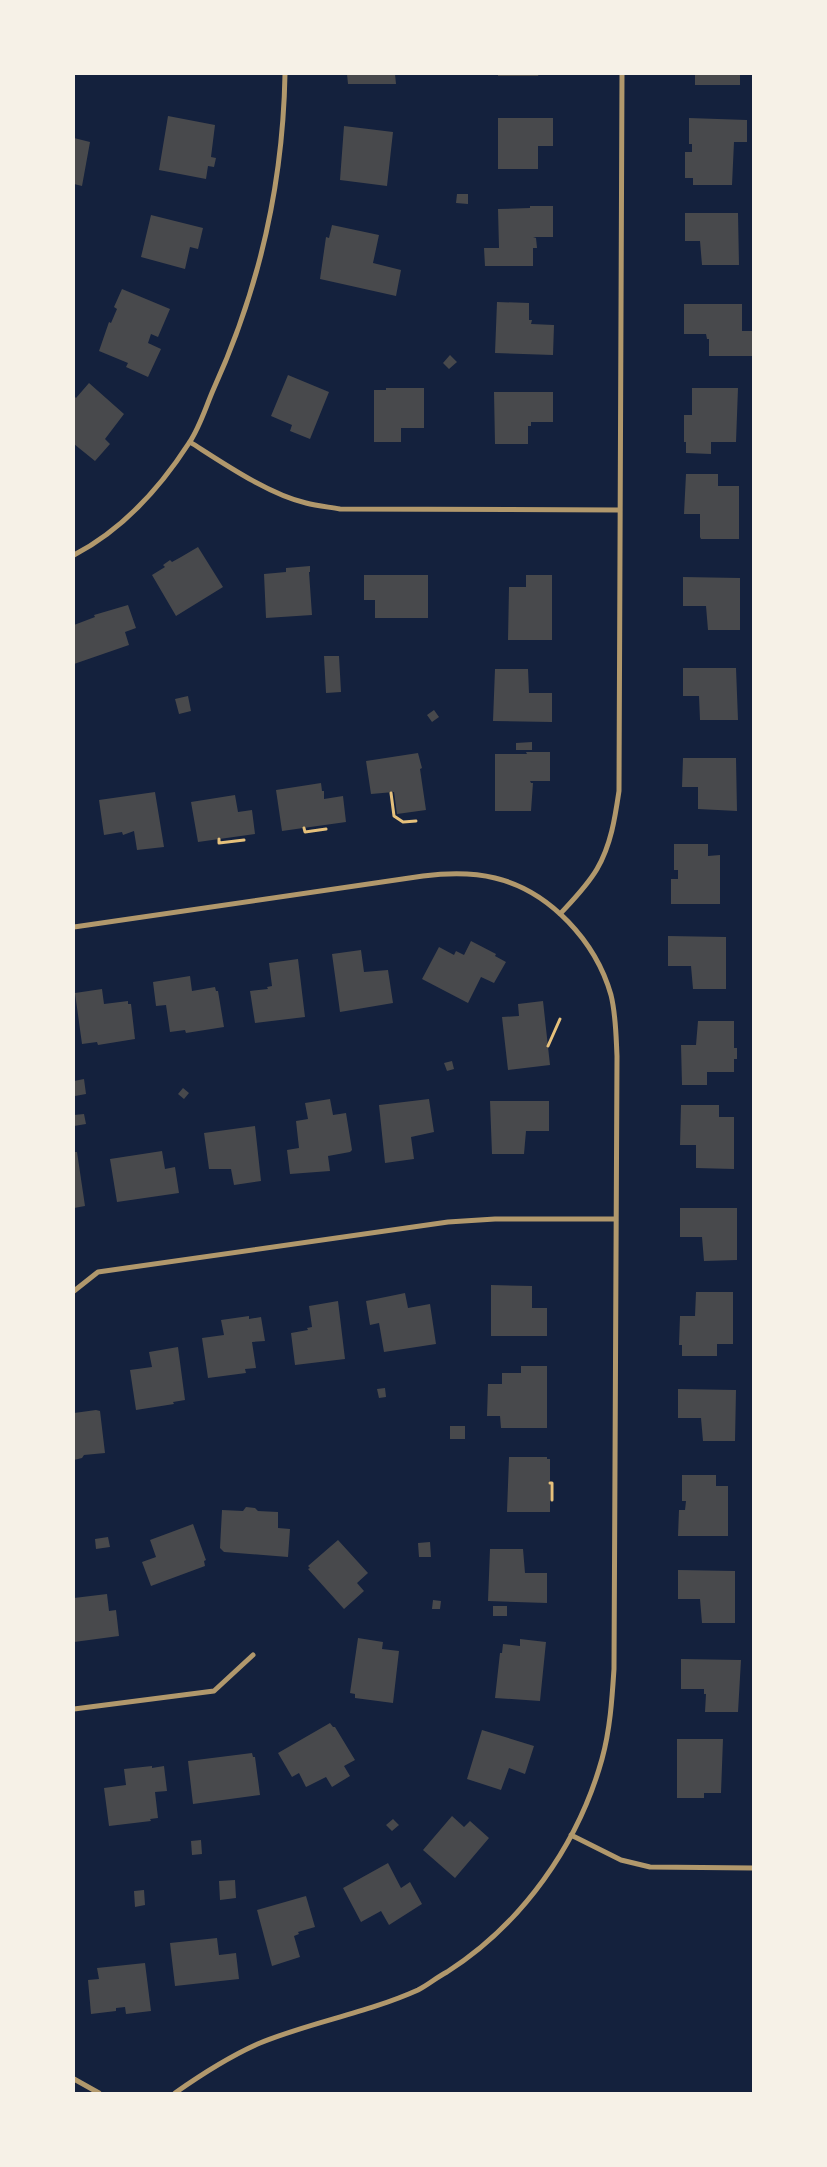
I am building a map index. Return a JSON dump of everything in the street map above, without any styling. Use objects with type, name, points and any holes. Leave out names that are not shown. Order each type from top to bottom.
[{"type":"street","points":[[74,555],[92,546],[129,516],[164,479],[190,442],[226,363],[254,283],[274,198],[284,124],[285,74]]},
{"type":"street","points":[[560,914],[597,869],[612,831],[619,791],[622,74]]},
{"type":"street","points":[[190,442],[272,490],[305,503],[340,509],[619,510]]},
{"type":"street","points":[[74,927],[453,872],[502,880],[535,896],[560,914],[588,945],[599,962],[612,996],[617,1056],[614,1659],[611,1716],[602,1759],[588,1799],[558,1861],[516,1914],[472,1955],[419,1989],[373,2007],[260,2044],[210,2069],[176,2093]]},
{"type":"street","points":[[74,1292],[98,1272],[432,1224],[495,1218],[616,1219]]},
{"type":"street","points":[[74,1708],[214,1692],[253,1655]]},
{"type":"street","points":[[571,1835],[621,1860],[650,1867],[753,1868]]},
{"type":"street","points":[[74,2079],[99,2093]]},
{"type":"path","points":[[390,793],[394,816],[403,822],[416,821]]},
{"type":"path","points":[[304,828],[305,832],[326,829]]},
{"type":"path","points":[[219,839],[219,843],[244,840]]},
{"type":"path","points":[[548,1046],[560,1019]]},
{"type":"path","points":[[550,1484],[552,1483],[552,1500]]},
{"type":"building","points":[[347,74],[395,74],[396,84],[348,84]]},
{"type":"building","points":[[498,74],[539,74],[538,76],[498,76]]},
{"type":"building","points":[[695,74],[740,74],[740,85],[695,85]]},
{"type":"building","points":[[168,116],[215,125],[211,157],[216,158],[214,167],[208,166],[206,179],[159,170]]},
{"type":"building","points":[[498,118],[553,118],[553,146],[538,146],[538,169],[498,169]]},
{"type":"building","points":[[689,118],[747,120],[747,142],[734,142],[732,185],[693,185],[693,178],[685,178],[685,152],[692,152],[692,144],[689,144]]},
{"type":"building","points":[[344,126],[393,132],[387,186],[340,180]]},
{"type":"building","points":[[74,138],[90,142],[82,186],[74,184]]},
{"type":"building","points":[[457,194],[468,194],[468,204],[456,203]]},
{"type":"building","points":[[530,206],[553,206],[553,237],[533,237],[536,238],[537,248],[533,248],[533,266],[485,266],[484,248],[499,248],[498,209],[530,208]]},
{"type":"building","points":[[685,213],[738,213],[739,265],[702,265],[700,241],[685,241]]},
{"type":"building","points":[[151,215],[203,228],[198,249],[190,247],[185,269],[141,257]]},
{"type":"building","points":[[332,225],[379,235],[373,263],[401,270],[396,296],[320,279],[326,237],[329,238]]},
{"type":"building","points":[[122,289],[170,309],[158,337],[151,334],[148,343],[161,349],[148,377],[126,367],[128,363],[99,351],[109,322],[111,323],[117,309],[114,307]]},
{"type":"building","points":[[497,302],[529,303],[529,320],[532,320],[531,324],[554,325],[553,355],[495,353]]},
{"type":"building","points":[[684,304],[742,304],[742,331],[753,331],[753,356],[709,356],[709,339],[707,339],[706,334],[684,334]]},
{"type":"building","points":[[450,355],[457,362],[449,369],[443,363]]},
{"type":"building","points":[[288,375],[329,392],[310,439],[290,431],[292,425],[271,416]]},
{"type":"building","points":[[89,383],[124,414],[105,439],[110,444],[95,461],[74,444],[74,396],[76,398]]},
{"type":"building","points":[[386,388],[424,388],[424,428],[401,428],[401,442],[374,442],[374,390],[386,390]]},
{"type":"building","points":[[692,388],[738,388],[736,442],[711,442],[711,454],[686,453],[684,415],[692,415]]},
{"type":"building","points":[[494,392],[553,392],[553,422],[531,422],[531,426],[528,426],[528,444],[495,444]]},
{"type":"building","points":[[686,474],[718,474],[718,486],[739,486],[739,539],[701,539],[700,514],[684,514]]},
{"type":"building","points":[[198,547],[223,587],[176,616],[152,575],[165,567],[163,565],[170,560],[172,562]]},
{"type":"building","points":[[310,566],[312,615],[266,618],[264,574],[286,572],[286,568]]},
{"type":"building","points":[[364,575],[428,575],[428,618],[375,618],[375,600],[364,600]]},
{"type":"building","points":[[526,575],[552,575],[552,640],[508,640],[509,587],[526,587]]},
{"type":"building","points":[[683,577],[740,578],[740,630],[708,630],[706,606],[683,606]]},
{"type":"building","points":[[128,605],[136,628],[125,632],[129,645],[74,664],[74,625],[95,617],[94,615]]},
{"type":"building","points":[[324,656],[339,656],[341,692],[326,693]]},
{"type":"building","points":[[683,668],[736,668],[738,720],[700,720],[699,696],[683,696]]},
{"type":"building","points":[[495,669],[528,669],[529,693],[552,693],[552,722],[493,721]]},
{"type":"building","points":[[188,696],[191,711],[179,714],[175,699]]},
{"type":"building","points":[[434,710],[439,717],[432,722],[427,715]]},
{"type":"building","points":[[532,742],[532,750],[516,750],[516,743]]},
{"type":"building","points":[[526,752],[550,752],[550,781],[530,781],[533,783],[531,811],[495,811],[495,754],[527,754]]},
{"type":"building","points":[[418,753],[422,768],[420,769],[426,810],[397,814],[394,792],[371,794],[366,761]]},
{"type":"building","points":[[683,758],[736,758],[737,811],[698,809],[698,787],[682,787]]},
{"type":"building","points":[[321,783],[324,799],[343,796],[346,822],[282,831],[276,790]]},
{"type":"building","points":[[155,792],[164,847],[137,850],[134,831],[123,835],[122,832],[104,835],[99,800]]},
{"type":"building","points":[[235,795],[238,812],[252,810],[255,834],[198,842],[191,802]]},
{"type":"building","points":[[674,844],[708,844],[708,856],[720,855],[720,904],[671,904],[671,879],[678,879],[678,870],[674,870]]},
{"type":"building","points":[[668,936],[726,937],[726,989],[693,989],[691,966],[668,966]]},
{"type":"building","points":[[471,941],[496,954],[495,956],[506,962],[494,983],[481,977],[468,1003],[422,979],[439,947],[454,955],[456,951],[464,955]]},
{"type":"building","points":[[361,950],[364,972],[388,970],[393,1003],[340,1012],[332,954]]},
{"type":"building","points":[[298,959],[305,1017],[255,1023],[250,991],[268,989],[267,987],[272,986],[269,963]]},
{"type":"building","points":[[190,976],[192,991],[215,987],[216,991],[218,991],[224,1027],[186,1033],[185,1030],[170,1032],[166,1005],[156,1006],[153,982]]},
{"type":"building","points":[[102,989],[104,1004],[128,1001],[128,1004],[131,1004],[135,1039],[98,1045],[97,1042],[82,1044],[75,993]]},
{"type":"building","points":[[543,1001],[550,1065],[508,1070],[502,1017],[519,1016],[518,1004]]},
{"type":"building","points":[[698,1021],[734,1021],[734,1048],[737,1048],[737,1059],[734,1059],[734,1072],[707,1072],[707,1085],[682,1085],[681,1045],[696,1045]]},
{"type":"building","points":[[452,1061],[454,1069],[447,1071],[444,1063]]},
{"type":"building","points":[[84,1079],[86,1094],[75,1096],[74,1081]]},
{"type":"building","points":[[183,1088],[189,1093],[184,1099],[178,1094]]},
{"type":"building","points":[[330,1099],[333,1115],[346,1113],[352,1150],[328,1156],[330,1171],[290,1174],[287,1150],[299,1148],[296,1121],[308,1119],[305,1103]]},
{"type":"building","points":[[429,1099],[434,1132],[411,1137],[414,1159],[385,1163],[379,1105]]},
{"type":"building","points":[[490,1101],[549,1101],[549,1131],[526,1131],[524,1154],[492,1154]]},
{"type":"building","points":[[681,1105],[719,1105],[719,1117],[734,1117],[734,1169],[696,1168],[696,1145],[680,1145]]},
{"type":"building","points":[[84,1114],[86,1124],[74,1126],[74,1115]]},
{"type":"building","points":[[255,1126],[261,1181],[234,1185],[231,1169],[209,1169],[204,1133]]},
{"type":"building","points":[[162,1151],[165,1169],[175,1167],[179,1193],[117,1202],[110,1159]]},
{"type":"building","points":[[74,1152],[77,1152],[85,1206],[74,1208]]},
{"type":"building","points":[[680,1208],[737,1208],[737,1260],[704,1261],[702,1237],[680,1237]]},
{"type":"building","points":[[491,1285],[532,1286],[532,1308],[547,1308],[547,1336],[491,1336]]},
{"type":"building","points":[[696,1292],[733,1292],[733,1344],[717,1344],[717,1356],[682,1356],[682,1345],[679,1345],[680,1316],[695,1316]]},
{"type":"building","points":[[405,1293],[408,1308],[430,1304],[436,1344],[384,1352],[379,1323],[370,1325],[366,1301]]},
{"type":"building","points":[[338,1301],[345,1359],[295,1365],[291,1333],[308,1330],[307,1328],[312,1327],[309,1306]]},
{"type":"building","points":[[249,1316],[249,1319],[261,1317],[265,1341],[252,1342],[256,1368],[245,1369],[246,1373],[208,1378],[202,1338],[224,1335],[221,1320]]},
{"type":"building","points":[[178,1347],[185,1400],[173,1402],[174,1404],[136,1410],[130,1370],[152,1367],[149,1352]]},
{"type":"building","points":[[521,1366],[547,1366],[547,1428],[501,1428],[500,1416],[487,1416],[488,1384],[502,1384],[502,1373],[521,1373]]},
{"type":"building","points":[[385,1388],[386,1397],[379,1398],[377,1389]]},
{"type":"building","points":[[678,1389],[736,1390],[735,1441],[703,1441],[701,1418],[678,1418]]},
{"type":"building","points":[[100,1411],[105,1453],[84,1455],[82,1458],[74,1460],[74,1413]]},
{"type":"building","points":[[450,1426],[465,1426],[465,1439],[450,1439]]},
{"type":"building","points":[[509,1457],[547,1457],[547,1459],[550,1459],[550,1512],[507,1512]]},
{"type":"building","points":[[682,1475],[716,1475],[716,1486],[728,1486],[728,1536],[678,1536],[679,1510],[685,1510],[686,1501],[682,1501]]},
{"type":"building","points":[[246,1507],[255,1508],[258,1511],[278,1512],[278,1528],[290,1529],[288,1557],[224,1552],[220,1548],[222,1510],[243,1511]]},
{"type":"building","points":[[193,1524],[206,1560],[204,1561],[205,1566],[151,1586],[142,1562],[156,1557],[150,1540]]},
{"type":"building","points":[[108,1537],[110,1547],[96,1549],[95,1539]]},
{"type":"building","points":[[338,1540],[368,1573],[357,1583],[364,1591],[344,1609],[308,1569],[310,1568],[308,1566]]},
{"type":"building","points":[[430,1542],[431,1557],[419,1557],[418,1543]]},
{"type":"building","points":[[490,1549],[523,1549],[525,1573],[547,1573],[547,1603],[488,1601]]},
{"type":"building","points":[[678,1570],[735,1571],[735,1623],[702,1623],[700,1599],[678,1599]]},
{"type":"building","points":[[107,1594],[109,1611],[116,1610],[119,1636],[74,1642],[74,1598]]},
{"type":"building","points":[[433,1600],[441,1601],[440,1609],[432,1609]]},
{"type":"building","points":[[493,1606],[507,1606],[507,1616],[493,1616]]},
{"type":"building","points":[[358,1638],[383,1642],[382,1649],[399,1651],[393,1703],[355,1698],[355,1694],[350,1693]]},
{"type":"building","points":[[520,1639],[546,1642],[540,1701],[495,1698],[500,1653],[502,1653],[503,1644],[520,1646]]},
{"type":"building","points":[[681,1659],[741,1660],[738,1712],[705,1712],[706,1694],[704,1694],[704,1689],[681,1689]]},
{"type":"building","points":[[330,1723],[335,1727],[355,1760],[344,1766],[350,1776],[332,1787],[326,1777],[306,1787],[299,1773],[292,1777],[278,1753]]},
{"type":"building","points":[[482,1730],[534,1746],[525,1774],[509,1768],[501,1790],[467,1779]]},
{"type":"building","points":[[677,1739],[723,1739],[721,1793],[704,1793],[704,1798],[677,1798]]},
{"type":"building","points":[[252,1753],[253,1757],[255,1757],[260,1795],[193,1804],[188,1761]]},
{"type":"building","points":[[152,1766],[152,1768],[164,1766],[167,1791],[155,1792],[158,1818],[150,1819],[151,1821],[109,1826],[104,1788],[126,1785],[124,1769]]},
{"type":"building","points":[[452,1816],[464,1827],[470,1821],[489,1838],[455,1878],[423,1850]]},
{"type":"building","points":[[393,1819],[399,1825],[392,1831],[386,1825]]},
{"type":"building","points":[[201,1840],[202,1854],[192,1855],[191,1841]]},
{"type":"building","points":[[388,1863],[401,1888],[410,1882],[422,1904],[389,1925],[381,1911],[361,1922],[343,1888]]},
{"type":"building","points":[[235,1880],[236,1898],[220,1900],[219,1881]]},
{"type":"building","points":[[144,1890],[145,1905],[135,1907],[134,1891]]},
{"type":"building","points":[[306,1896],[315,1927],[298,1932],[299,1934],[294,1936],[300,1957],[272,1966],[257,1910]]},
{"type":"building","points":[[217,1938],[219,1955],[236,1953],[239,1979],[175,1986],[170,1943]]},
{"type":"building","points":[[145,1963],[151,2011],[126,2014],[125,2007],[116,2008],[116,2011],[91,2014],[88,1980],[99,1979],[97,1968]]}]
